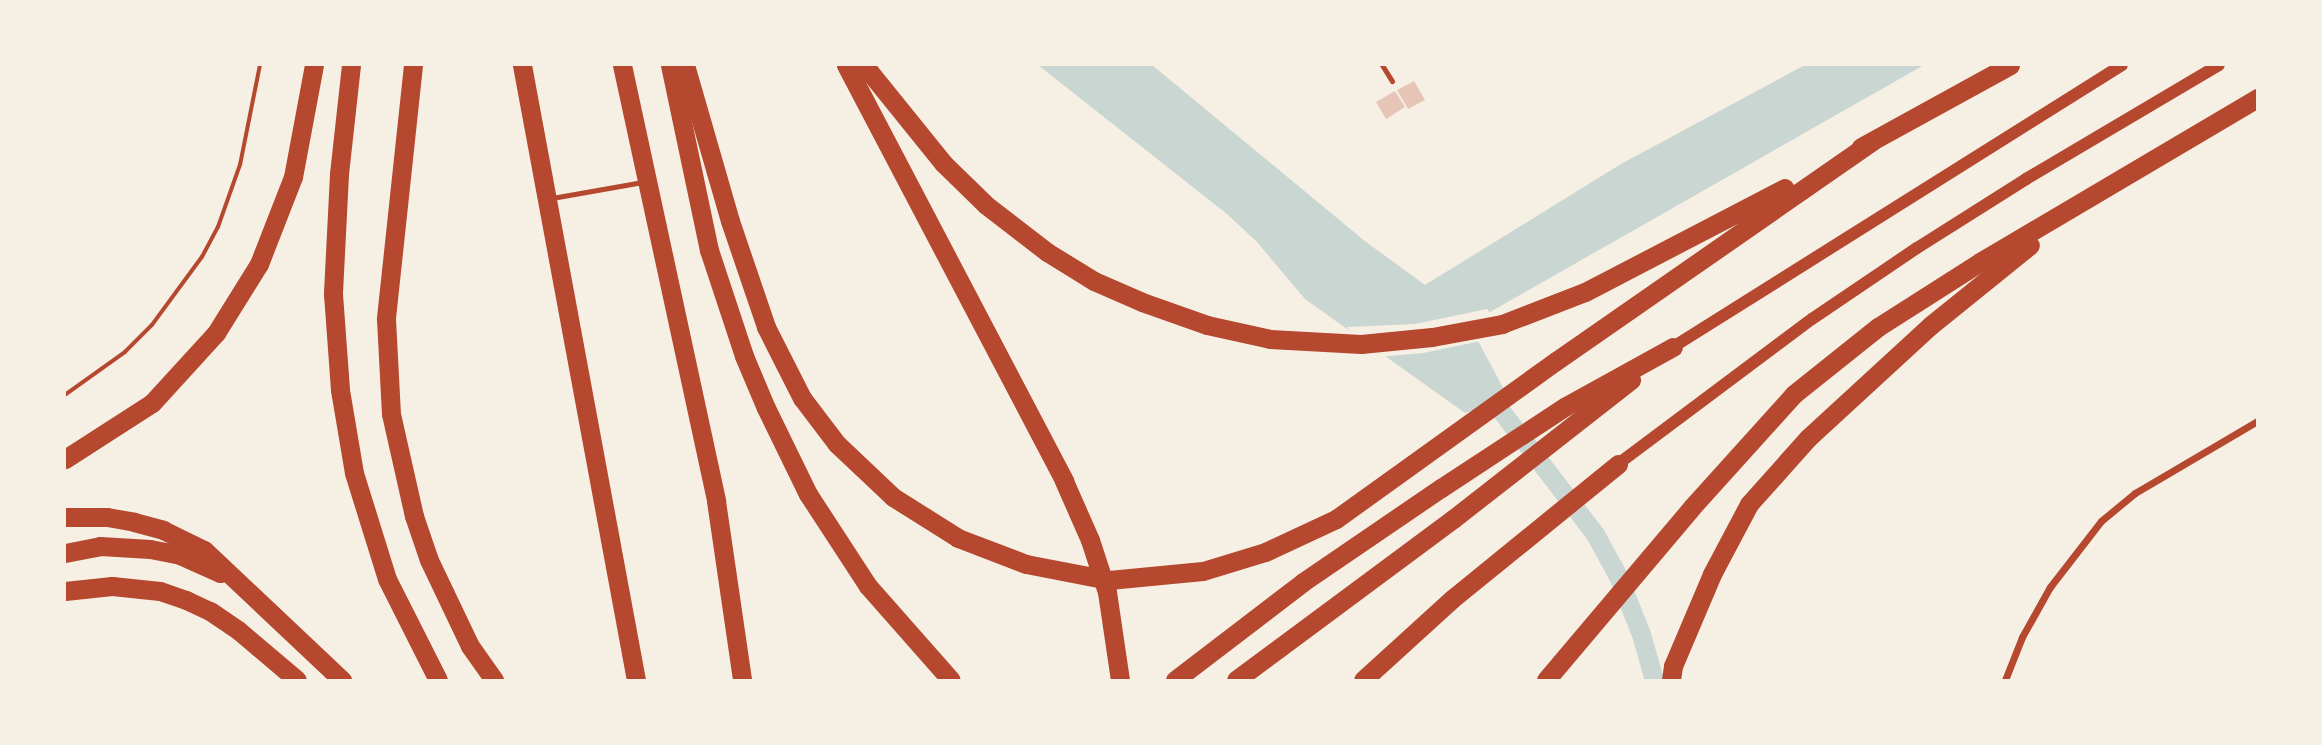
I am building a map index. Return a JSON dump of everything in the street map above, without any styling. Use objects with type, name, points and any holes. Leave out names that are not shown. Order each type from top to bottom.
[{"type":"highway","points":[[65,459],[152,403],[216,333],[259,264],[293,177],[314,65]]},
{"type":"highway","points":[[351,65],[339,174],[333,294],[340,390],[354,473],[387,579],[438,680]]},
{"type":"highway","points":[[413,65],[386,319],[391,414],[414,516],[429,560],[470,646],[494,680]]},
{"type":"highway","points":[[522,65],[636,680]]},
{"type":"highway","points":[[622,65],[716,501],[742,680]]},
{"type":"highway","points":[[670,65],[709,250],[744,356],[766,408],[808,494],[868,586],[951,680]]},
{"type":"highway","points":[[685,65],[730,221],[766,327],[787,371],[819,423],[857,466],[928,521],[986,550],[1064,573],[1109,580],[1154,578],[1224,565],[1301,538],[1336,519],[1556,361],[1873,141]]},
{"type":"highway","points":[[846,65],[1064,481],[1090,541],[1107,592],[1120,680]]},
{"type":"highway","points":[[864,65],[943,163],[986,205],[1046,252],[1094,281],[1142,302],[1219,328],[1270,339],[1361,344],[1432,337],[1502,324],[1585,292],[1873,141],[2010,65]]},
{"type":"highway","points":[[1546,680],[1692,506],[1794,394],[1878,327],[2257,98]]},
{"type":"highway","points":[[1671,680],[1673,666],[1712,573],[1749,504],[1808,439],[1970,293],[2136,169]]},
{"type":"highway","points":[[1175,680],[1303,582],[1566,406],[1673,347]]},
{"type":"highway","points":[[1236,680],[1673,347]]},
{"type":"highway","points":[[1363,680],[1537,528],[1618,464]]},
{"type":"highway","points":[[65,517],[107,517],[163,530],[204,550],[254,594],[342,680]]},
{"type":"highway","points":[[65,552],[119,546],[180,555],[209,567],[254,594]]},
{"type":"highway","points":[[65,591],[112,586],[160,591],[186,600],[210,611],[238,630],[297,680]]},
{"type":"street","points":[[1673,347],[2122,65]]},
{"type":"street","points":[[2125,119],[2202,65]]},
{"type":"street","points":[[1618,464],[1812,319],[1917,248],[2125,119],[2219,65]]},
{"type":"street","points":[[2006,680],[2022,637],[2050,587],[2101,522],[2135,493],[2257,421]]},
{"type":"lane","points":[[1382,65],[1392,81]]},
{"type":"lane","points":[[546,199],[646,182]]},
{"type":"path","points":[[65,396],[98,374],[134,343],[181,290],[202,257],[218,227],[240,165],[260,65]]},
{"type":"shaded area","points":[[1038,65],[1152,65],[1366,242],[1425,285],[1621,164],[1805,65],[1924,65],[1469,324],[1509,399],[1465,413],[1305,299],[1257,242],[1227,214]]},
{"type":"pier","points":[[1487,309],[1492,315],[1473,326],[1481,341],[1423,353],[1380,357],[1357,341],[1347,327],[1415,324]]},
{"type":"building","points":[[1414,81],[1425,100],[1408,109],[1397,90]]},
{"type":"building","points":[[1395,91],[1405,107],[1386,119],[1376,102]]},
{"type":"waterway","points":[[1486,391],[1595,534],[1618,576],[1641,634],[1654,680]]}]
